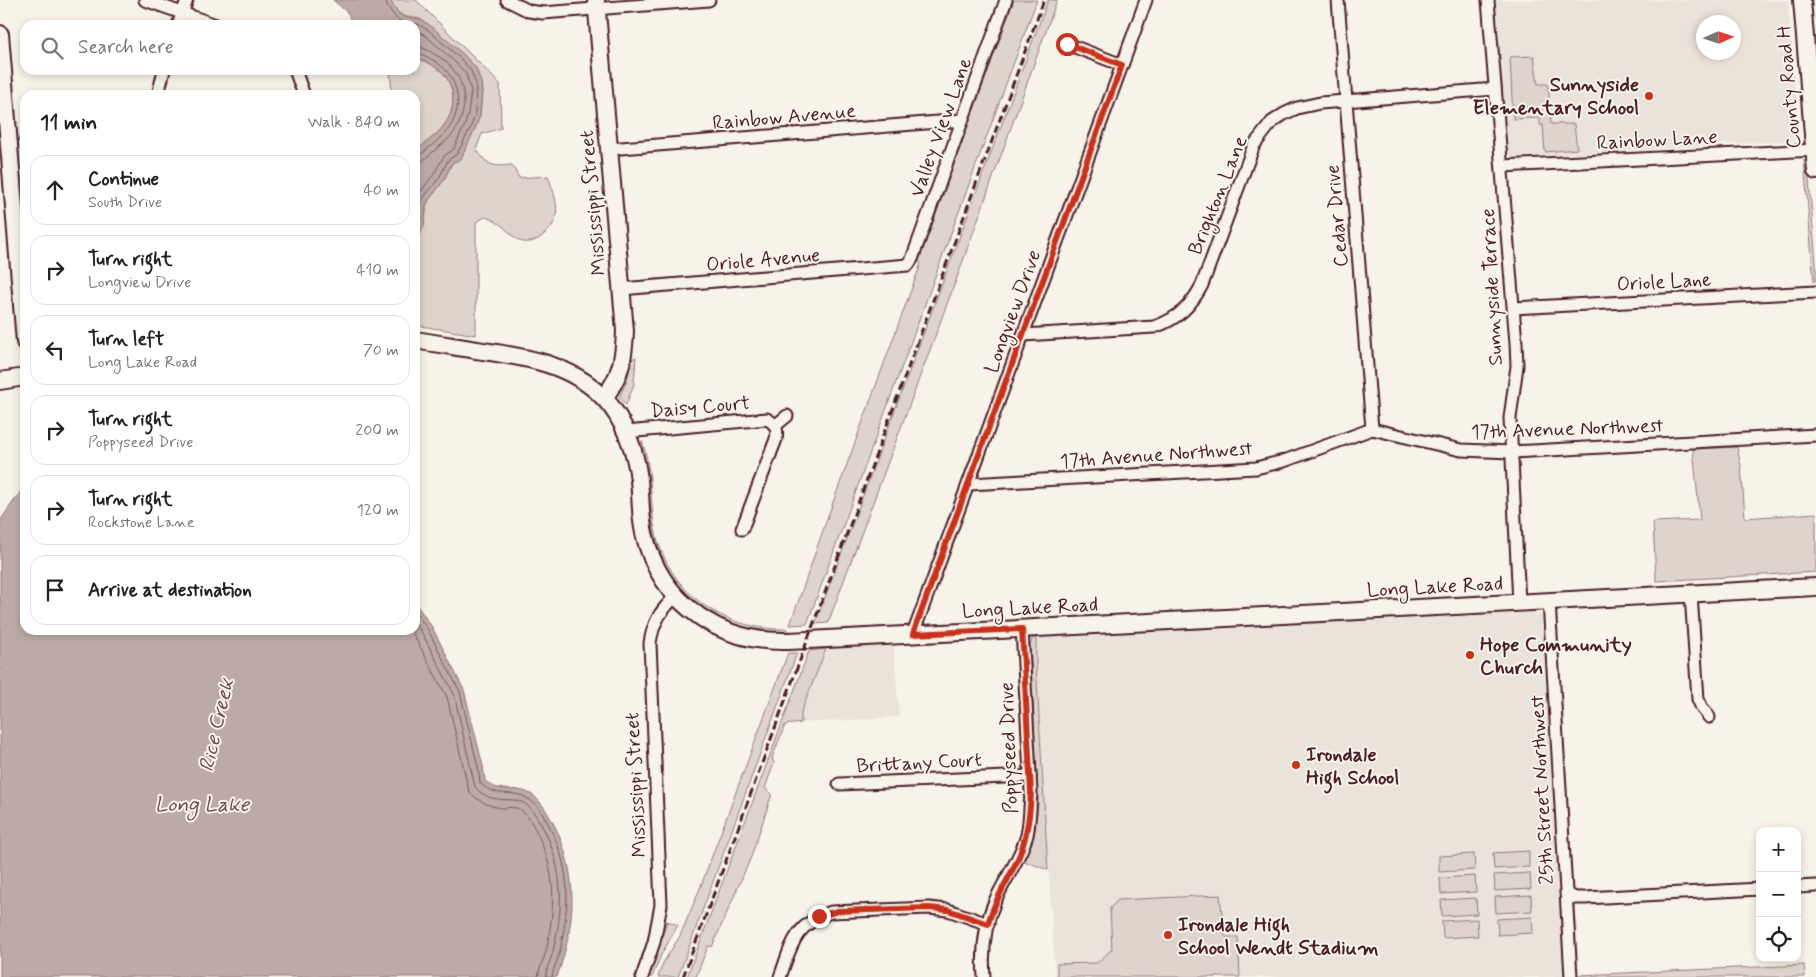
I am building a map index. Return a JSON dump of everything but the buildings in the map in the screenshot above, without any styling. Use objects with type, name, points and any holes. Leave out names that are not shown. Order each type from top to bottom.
[{"type":"street","points":[[146,0],[202,20]]},
{"type":"street","points":[[180,20],[187,0]]},
{"type":"street","points":[[507,0],[529,11],[543,13],[597,4],[709,0]]},
{"type":"street","name":"Valley View Lane","points":[[908,265],[1006,0]]},
{"type":"street","name":"Longview Drive","points":[[913,634],[1146,0]]},
{"type":"street","name":"Cedar Drive","points":[[1338,0],[1372,429]]},
{"type":"street","name":"Sunnyside Terrace","points":[[1488,0],[1514,308],[1517,366],[1510,418],[1519,603]]},
{"type":"street","name":"County Road H","points":[[1802,0],[1816,171]]},
{"type":"street","name":"Mississippi Street","points":[[597,4],[624,331],[623,357],[617,378],[604,398]]},
{"type":"street","points":[[0,34],[2,95],[20,288]]},
{"type":"street","points":[[1067,44],[1122,65]]},
{"type":"street","points":[[159,90],[163,75]]},
{"type":"street","points":[[297,75],[302,90]]},
{"type":"street","name":"Brighton Lane","points":[[1024,335],[1154,327],[1167,323],[1177,317],[1194,300],[1202,285],[1254,145],[1272,122],[1297,108],[1346,101],[1495,89]]},
{"type":"street","name":"Rainbow Avenue","points":[[609,149],[962,120]]},
{"type":"street","name":"Rainbow Lane","points":[[1502,166],[1815,141]]},
{"type":"street","name":"Oriole Avenue","points":[[621,290],[908,265]]},
{"type":"street","name":"Oriole Lane","points":[[1514,308],[1816,292]]},
{"type":"street","name":"Long Lake Road","points":[[420,341],[538,360],[560,368],[580,379],[604,398],[626,432],[637,468],[644,532],[649,549],[655,566],[675,597],[692,612],[720,629],[766,641],[1816,587]]},
{"type":"street","points":[[0,381],[20,378]]},
{"type":"street","name":"Daisy Court","points":[[776,425],[787,416]]},
{"type":"street","name":"Daisy Court","points":[[626,432],[766,419],[776,425],[778,432],[776,439],[742,529]]},
{"type":"street","name":"17th Avenue Northwest","points":[[969,484],[1256,468],[1284,461],[1372,429],[1460,450],[1512,452],[1816,435]]},
{"type":"street","points":[[1691,594],[1698,699],[1708,717]]},
{"type":"street","name":"Mississippi Street","points":[[642,977],[654,942],[661,905],[650,643],[657,618],[665,606],[675,597]]},
{"type":"street","name":"25th Street Northwest","points":[[1549,601],[1564,886],[1567,894],[1571,977]]},
{"type":"street","name":"Poppyseed Drive","points":[[984,977],[983,943],[988,924],[996,901],[1017,860],[1026,835],[1030,814],[1030,776],[1022,629]]},
{"type":"street","name":"Brittany Court","points":[[839,784],[1030,776]]},
{"type":"street","points":[[1801,887],[1816,886]]},
{"type":"street","points":[[1567,894],[1575,898],[1585,898],[1756,889]]},
{"type":"street","points":[[780,977],[791,947],[801,929],[819,916],[831,912],[929,908],[948,910],[988,924]]},
{"type":"shaded area","points":[[390,0],[416,0],[500,84],[501,128],[482,134],[476,149],[491,164],[500,166],[512,165],[519,178],[548,176],[556,201],[557,208],[554,223],[535,241],[523,242],[493,220],[485,217],[476,222],[476,335],[420,326],[420,230],[429,200],[444,180],[452,163],[475,129],[480,115],[482,91],[420,19],[402,15]]},
{"type":"shaded area","points":[[1014,0],[1037,0],[807,624],[790,625],[921,263],[919,261]]},
{"type":"shaded area","points":[[1048,0],[1057,0],[959,272],[828,623],[815,624]]},
{"type":"shaded area","name":"Sunnyside Elementary School","points":[[1495,0],[1788,0],[1799,140],[1512,158],[1507,152]]},
{"type":"shaded area","points":[[1534,56],[1538,84],[1548,84],[1551,124],[1574,124],[1577,149],[1545,152],[1543,125],[1540,125],[1540,118],[1513,119],[1510,57]]},
{"type":"shaded area","points":[[420,59],[433,65],[447,78],[453,100],[450,115],[439,132],[420,149],[420,90],[392,90],[390,75],[420,75]]},
{"type":"shaded area","points":[[1804,160],[1808,168],[1816,264],[1816,280],[1814,282]]},
{"type":"shaded area","points":[[636,357],[634,384],[626,405],[619,397],[626,383],[632,359]]},
{"type":"shaded area","points":[[642,441],[649,472],[654,524],[660,548],[670,569],[684,587],[700,602],[719,614],[740,623],[763,628],[787,629],[787,632],[740,627],[731,624],[706,610],[690,598],[678,585],[668,570],[656,538]]},
{"type":"shaded area","points":[[1737,447],[1741,466],[1745,518],[1816,513],[1816,572],[1656,581],[1653,522],[1700,520],[1693,449]]},
{"type":"shaded area","name":"Irondale High School","points":[[1534,612],[1541,615],[1542,622],[1558,891],[1566,902],[1576,906],[1579,977],[1055,977],[1036,664],[1036,637]]},
{"type":"shaded area","points":[[1036,637],[1048,870],[1024,861],[1034,836],[1038,804],[1030,645],[1032,639]]},
{"type":"shaded area","points":[[894,645],[899,717],[801,723],[801,712],[826,649]]},
{"type":"shaded area","points":[[826,649],[801,712],[801,723],[785,725],[772,758],[774,763],[765,788],[772,794],[751,857],[712,947],[708,946],[696,977],[687,977],[809,651]]},
{"type":"shaded area","points":[[788,653],[797,653],[678,977],[658,977],[663,963],[680,936],[699,891]]},
{"type":"shaded area","points":[[1529,851],[1529,867],[1494,869],[1493,853]]},
{"type":"shaded area","points":[[1474,854],[1475,870],[1439,872],[1439,856]]},
{"type":"shaded area","points":[[1530,873],[1531,889],[1495,891],[1494,875]]},
{"type":"shaded area","points":[[1475,876],[1476,892],[1441,894],[1440,878]]},
{"type":"shaded area","name":"Irondale High School Wendt Stadium","points":[[1220,895],[1224,934],[1226,937],[1238,937],[1240,977],[1057,977],[1057,964],[1097,963],[1112,949],[1110,908],[1118,900]]},
{"type":"shaded area","points":[[1531,895],[1532,911],[1496,913],[1495,897]]},
{"type":"shaded area","points":[[1476,898],[1477,914],[1442,916],[1441,900]]},
{"type":"shaded area","points":[[1532,917],[1533,933],[1498,935],[1497,919]]},
{"type":"shaded area","points":[[1477,919],[1478,936],[1443,938],[1442,921]]},
{"type":"shaded area","points":[[667,921],[678,925],[662,953],[652,977],[649,977]]},
{"type":"shaded area","points":[[1804,965],[1805,977],[1579,977],[1579,975]]},
{"type":"water","points":[[333,0],[390,0],[399,14],[404,17],[420,19],[431,26],[464,55],[476,68],[481,82],[480,115],[475,129],[461,159],[452,163],[444,180],[429,200],[426,206],[424,226],[420,234],[420,149],[447,122],[453,100],[450,85],[442,72],[420,59],[420,20],[350,20],[348,13]]},
{"type":"water","name":"Long Lake","points":[[20,492],[20,635],[420,635],[420,610],[432,627],[464,690],[485,781],[496,788],[526,792],[535,797],[545,810],[559,835],[570,871],[572,906],[567,941],[557,977],[0,977],[0,521]]},
{"type":"railway","points":[[683,977],[1044,0]]},
{"type":"place","name":"Sunnyside Elementary School","points":[[1649,96]]},
{"type":"place","name":"Hope Community Church","points":[[1470,655]]},
{"type":"place","name":"Irondale High School","points":[[1296,765]]},
{"type":"place","name":"Irondale High School Wendt Stadium","points":[[1168,935]]},
{"type":"route","points":[[819,916],[838,911],[929,908],[948,910],[988,924],[990,915],[1017,860],[1026,835],[1030,814],[1031,792],[1022,629],[913,634],[1122,65],[1067,44]]},
{"type":"water label","name":"Rice Creek","points":[[216,725]]}]
